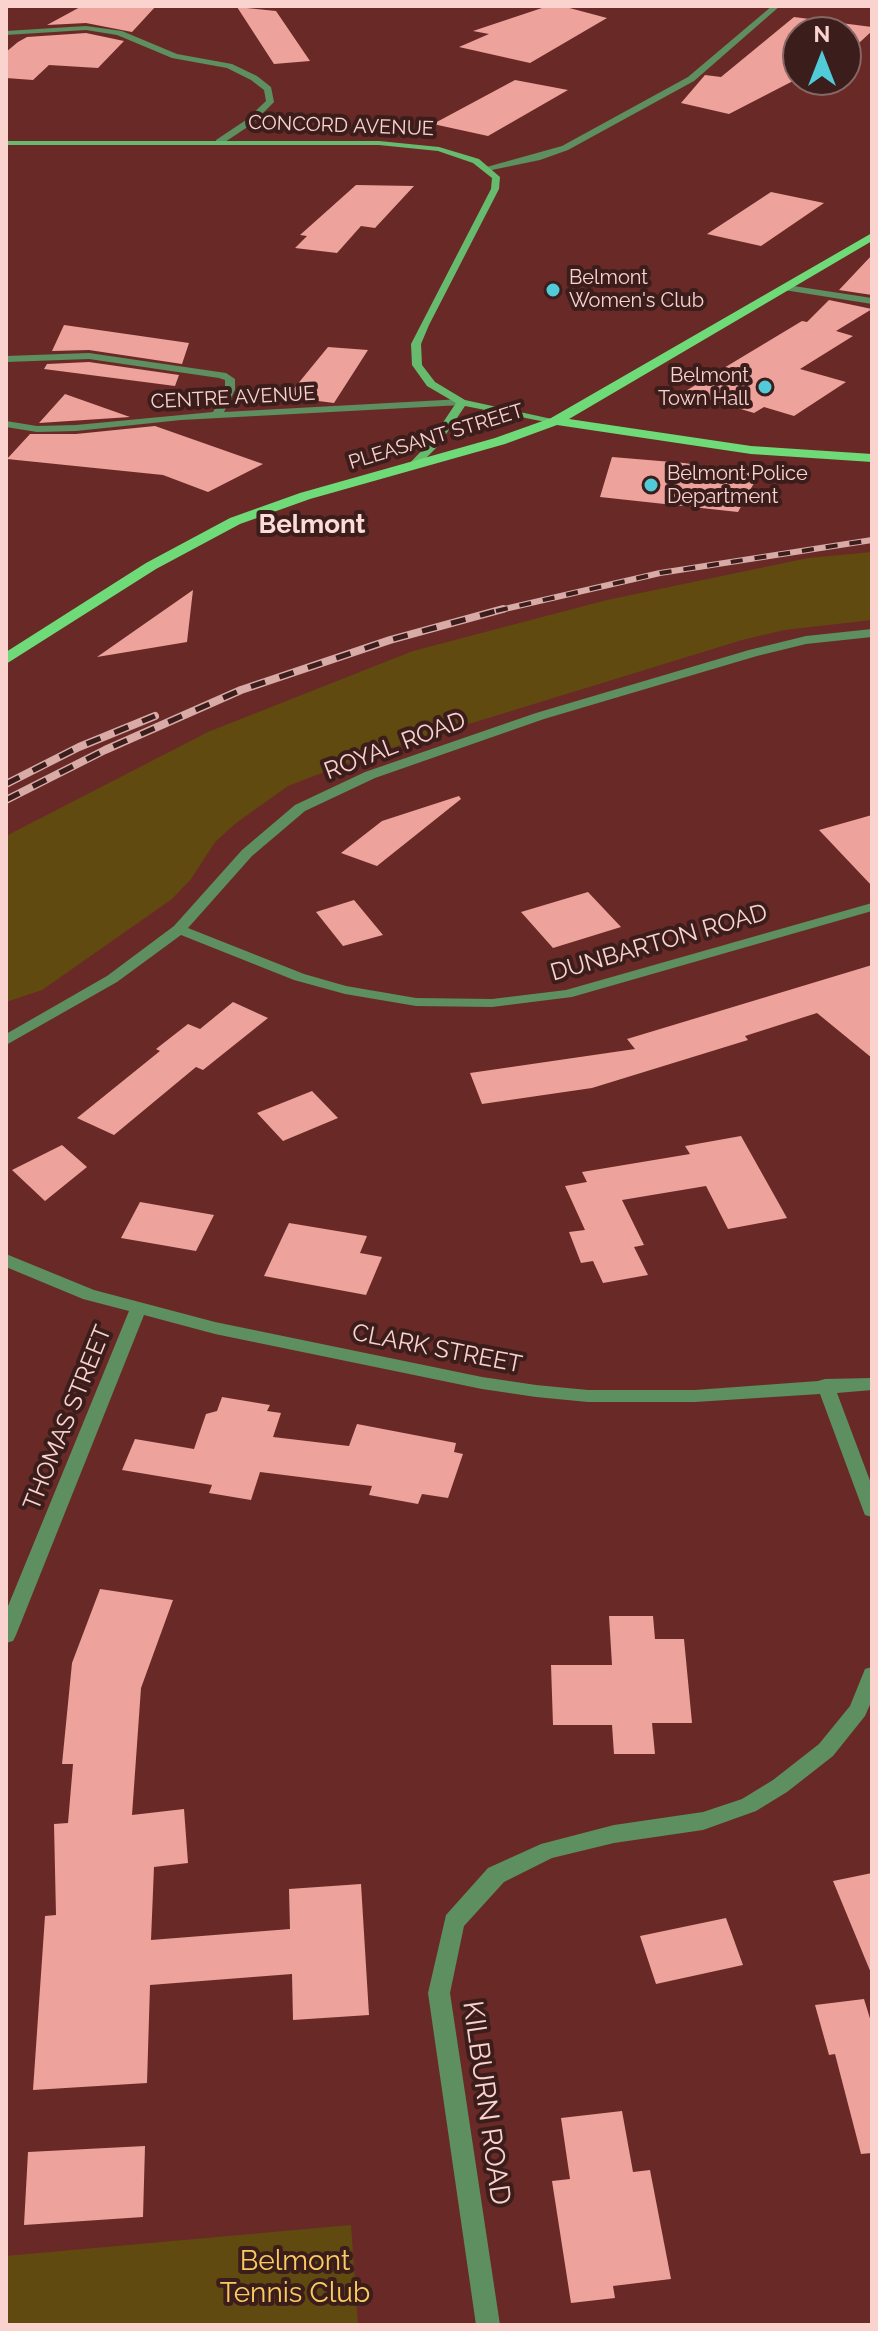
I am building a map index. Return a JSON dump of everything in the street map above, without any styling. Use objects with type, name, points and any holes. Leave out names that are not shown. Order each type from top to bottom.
[{"type":"main road","name":"CONCORD AVENUE","points":[[6,143],[219,142],[418,146],[462,155],[487,168]]},
{"type":"main road","points":[[487,168],[496,177],[495,189],[424,325],[415,352],[417,365],[424,377],[462,402],[556,421],[751,450],[872,458]]},
{"type":"main road","name":"PLEASANT STREET","points":[[6,659],[178,549],[235,521],[305,496],[556,421],[872,236]]},
{"type":"main road","points":[[412,466],[434,444],[462,402]]},
{"type":"street","points":[[487,168],[540,157],[565,148],[691,79],[776,6]]},
{"type":"street","points":[[6,33],[86,28],[119,33],[175,56],[229,66],[254,78],[268,89],[270,102],[249,122],[219,142]]},
{"type":"street","points":[[787,288],[872,301]]},
{"type":"street","points":[[6,359],[89,356],[222,375],[230,379],[230,390],[217,415]]},
{"type":"street","name":"CENTRE AVENUE","points":[[10,425],[76,428],[217,415],[462,402]]},
{"type":"street","points":[[6,436],[10,425]]},
{"type":"street","name":"ROYAL ROAD","points":[[6,1040],[112,979],[179,929],[247,853],[300,808],[370,775],[540,716],[753,653],[806,640],[872,633]]},
{"type":"street","name":"DUNBARTON ROAD","points":[[179,929],[285,972],[345,990],[416,1002],[480,1004],[567,994],[872,907]]},
{"type":"street","name":"CLARK STREET","points":[[6,1260],[89,1295],[138,1309],[340,1355],[536,1391],[588,1396],[668,1396],[872,1384]]},
{"type":"street","name":"THOMAS STREET","points":[[6,1635],[138,1309]]},
{"type":"street","points":[[825,1385],[872,1510]]},
{"type":"street","name":"KILBURN ROAD","points":[[488,2325],[439,1993],[454,1922],[496,1875],[548,1850],[614,1834],[703,1821],[749,1805],[780,1786],[826,1750],[858,1710],[872,1675]]},
{"type":"green space","points":[[872,552],[872,620],[784,630],[742,640],[368,755],[288,786],[215,842],[191,879],[172,899],[42,990],[6,1002],[6,836],[208,732],[413,651],[607,600],[808,558]]},
{"type":"green space","name":"Belmont Tennis Club","points":[[351,2225],[358,2325],[6,2325],[6,2256]]},
{"type":"building","points":[[82,6],[156,6],[132,32],[86,23],[47,25]]},
{"type":"building","points":[[548,6],[562,6],[607,18],[530,63],[459,47],[489,34],[473,31]]},
{"type":"building","points":[[237,7],[276,11],[310,61],[274,64]]},
{"type":"building","points":[[862,26],[872,27],[872,31],[862,40]]},
{"type":"building","points":[[782,27],[782,87],[729,114],[681,103],[705,75],[721,77]]},
{"type":"building","points":[[86,33],[124,41],[98,68],[49,65],[33,80],[6,78],[6,52],[18,42],[27,37]]},
{"type":"building","points":[[515,80],[568,90],[488,136],[433,124]]},
{"type":"building","points":[[356,185],[414,186],[375,228],[361,226],[337,253],[295,248],[307,236],[300,235]]},
{"type":"building","points":[[771,192],[824,203],[761,246],[707,234]]},
{"type":"building","points":[[872,255],[872,295],[839,290]]},
{"type":"building","points":[[829,300],[872,309],[836,331],[853,336],[800,369],[846,382],[794,416],[764,407],[754,413],[684,392],[802,321],[807,322]]},
{"type":"building","points":[[64,325],[189,343],[182,364],[89,350],[52,351]]},
{"type":"building","points":[[328,347],[368,350],[334,403],[287,397]]},
{"type":"building","points":[[89,362],[179,375],[175,386],[44,369],[47,364]]},
{"type":"building","points":[[65,394],[130,417],[39,423]]},
{"type":"building","points":[[155,426],[263,464],[208,492],[163,475],[7,459],[30,434],[76,434]]},
{"type":"building","name":"Belmont Police Department","points":[[612,457],[759,474],[738,512],[600,497]]},
{"type":"building","points":[[193,590],[187,642],[97,657]]},
{"type":"building","points":[[459,796],[461,799],[377,866],[341,853],[382,821]]},
{"type":"building","points":[[872,815],[872,886],[819,830]]},
{"type":"building","points":[[588,892],[621,927],[553,948],[521,912]]},
{"type":"building","points":[[354,900],[383,935],[343,946],[316,912]]},
{"type":"building","points":[[872,965],[872,1058],[817,1013],[745,1036],[748,1040],[592,1088],[482,1104],[470,1073],[635,1049],[627,1039]]},
{"type":"building","points":[[233,1002],[268,1018],[203,1070],[196,1067],[114,1135],[77,1118],[160,1051],[156,1049],[188,1024],[200,1029]]},
{"type":"building","points":[[312,1091],[338,1118],[283,1141],[257,1113]]},
{"type":"building","points":[[741,1136],[787,1218],[728,1229],[706,1186],[622,1200],[644,1245],[634,1247],[648,1275],[603,1283],[593,1261],[581,1263],[569,1232],[585,1230],[565,1186],[587,1182],[582,1172],[690,1154],[685,1146]]},
{"type":"building","points":[[62,1145],[87,1167],[45,1201],[12,1170]]},
{"type":"building","points":[[140,1202],[214,1215],[196,1251],[121,1238]]},
{"type":"building","points":[[289,1223],[367,1236],[360,1253],[382,1257],[366,1295],[264,1276]]},
{"type":"building","points":[[222,1397],[270,1405],[267,1411],[281,1413],[273,1437],[349,1446],[357,1424],[456,1443],[454,1452],[463,1454],[448,1498],[422,1494],[418,1504],[369,1495],[372,1486],[260,1472],[251,1500],[209,1493],[212,1485],[122,1470],[135,1439],[194,1449],[206,1414],[217,1411]]},
{"type":"building","points":[[100,1589],[173,1600],[141,1688],[132,1815],[184,1809],[188,1863],[154,1867],[151,1940],[290,1929],[289,1889],[361,1884],[369,2015],[293,2020],[292,1974],[150,1985],[147,2083],[33,2090],[45,1916],[56,1915],[54,1824],[68,1823],[73,1764],[62,1764],[72,1663]]},
{"type":"building","points":[[609,1616],[653,1616],[655,1639],[684,1639],[692,1723],[652,1723],[655,1754],[614,1754],[612,1725],[553,1725],[551,1665],[612,1665]]},
{"type":"building","points":[[872,1873],[872,1973],[871,1973],[833,1881]]},
{"type":"building","points":[[726,1918],[743,1965],[656,1984],[640,1936]]},
{"type":"building","points":[[864,1999],[872,2025],[872,2153],[861,2154],[835,2054],[829,2055],[815,2005]]},
{"type":"building","points":[[622,2111],[633,2172],[650,2170],[671,2279],[613,2286],[615,2298],[571,2303],[552,2181],[570,2179],[561,2118]]},
{"type":"building","points":[[145,2146],[143,2217],[24,2225],[28,2152]]},
{"type":"railway","points":[[496,611],[660,573],[872,540]]},
{"type":"railway","points":[[6,800],[105,750],[241,690],[390,640],[503,609]]},
{"type":"railway","points":[[6,784],[79,747],[155,716]]},
{"type":"place","name":"Belmont Women's Club","points":[[553,290]]},
{"type":"place","name":"Belmont Town Hall","points":[[765,387]]},
{"type":"place","name":"Belmont Police Department","points":[[651,485]]},
{"type":"district","name":"Belmont","points":[[312,525]]}]
